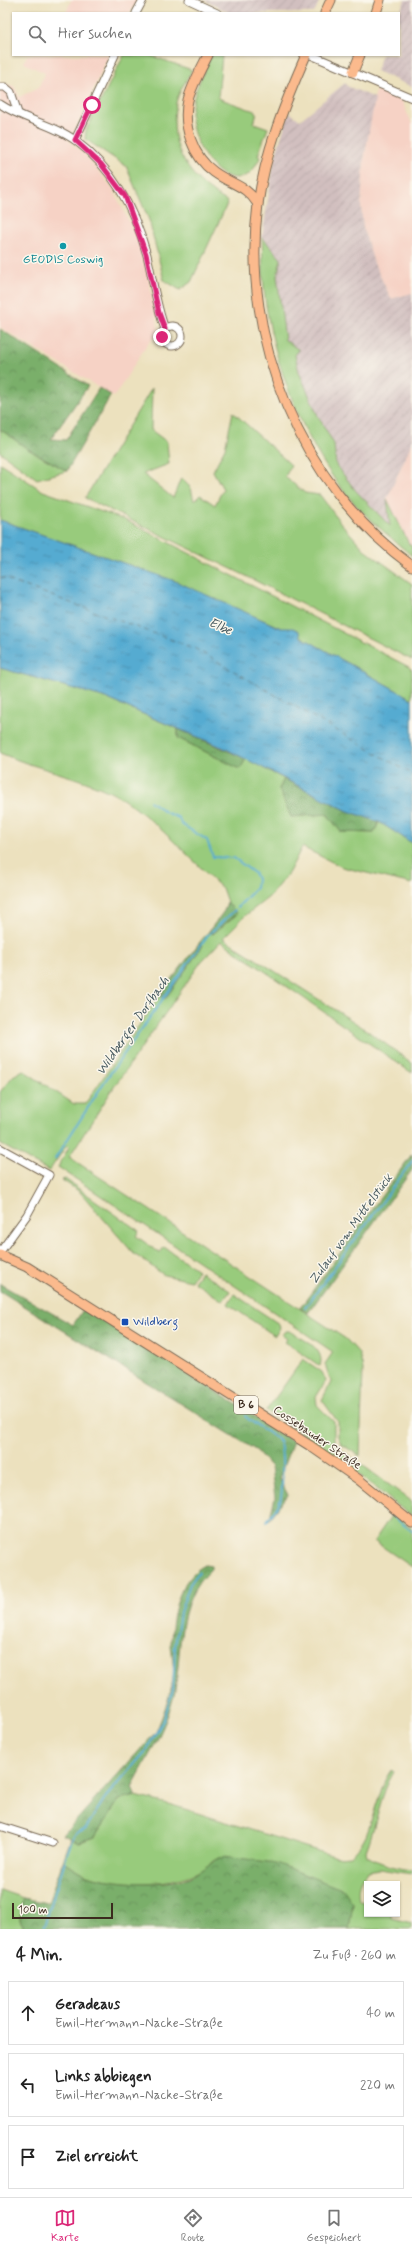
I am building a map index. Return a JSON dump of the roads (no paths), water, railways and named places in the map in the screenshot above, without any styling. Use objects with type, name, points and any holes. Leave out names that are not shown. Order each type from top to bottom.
[{"type":"main road","points":[[325,12],[331,0]]},
{"type":"main road","points":[[376,12],[380,0]]},
{"type":"main road","points":[[208,56],[188,101],[186,121],[190,138],[204,163],[224,178],[246,190],[258,204]]},
{"type":"main road","points":[[306,56],[272,140],[258,204],[256,245],[257,289],[264,332],[277,381],[297,428],[320,469],[352,510],[377,536],[412,566]]},
{"type":"main road","points":[[353,72],[360,56]]},
{"type":"main road","name":"Cossebauder Straße","points":[[0,1253],[27,1267],[309,1445],[358,1480],[412,1523]]},
{"type":"street","points":[[137,12],[143,0]]},
{"type":"street","points":[[189,0],[215,12]]},
{"type":"street","points":[[75,140],[115,56]]},
{"type":"street","points":[[313,56],[353,72],[411,100]]},
{"type":"street","points":[[0,87],[5,87],[11,92],[18,113]]},
{"type":"street","points":[[0,104],[75,140],[101,164],[125,196],[146,254],[159,313],[165,329]]},
{"type":"street","points":[[0,1148],[49,1175],[27,1215],[0,1253]]},
{"type":"street","points":[[0,1826],[53,1843]]},
{"type":"water","name":"Elbe","points":[[0,520],[175,581],[281,628],[293,628],[299,631],[301,637],[412,699],[412,843],[379,822],[348,811],[224,748],[103,697],[0,668]]},
{"type":"waterway","name":"Wildberger Dorfbach","points":[[150,801],[165,812],[179,818],[181,824],[207,840],[213,857],[234,858],[254,873],[257,879],[256,888],[238,907]]},
{"type":"waterway","name":"Wildberger Dorfbach","points":[[55,1159],[105,1081],[208,935],[235,910]]},
{"type":"waterway","name":"Zulauf vom Mittelstück","points":[[305,1308],[412,1161]]},
{"type":"waterway","name":"Zulauf vom Mittelstück","points":[[245,1416],[278,1440],[280,1444],[282,1469],[281,1496],[278,1506],[267,1521]]},
{"type":"waterway","points":[[383,1509],[412,1531]]},
{"type":"waterway","name":"Zulauf vom Mittelstück","points":[[43,1929],[72,1839],[76,1833],[86,1828],[105,1798],[145,1752],[164,1719],[173,1689],[175,1647],[180,1612],[190,1584],[199,1572]]},
{"type":"place","name":"GEODIS Coswig","points":[[63,246]]},
{"type":"place","name":"Wildberg","points":[[125,1322]]}]
